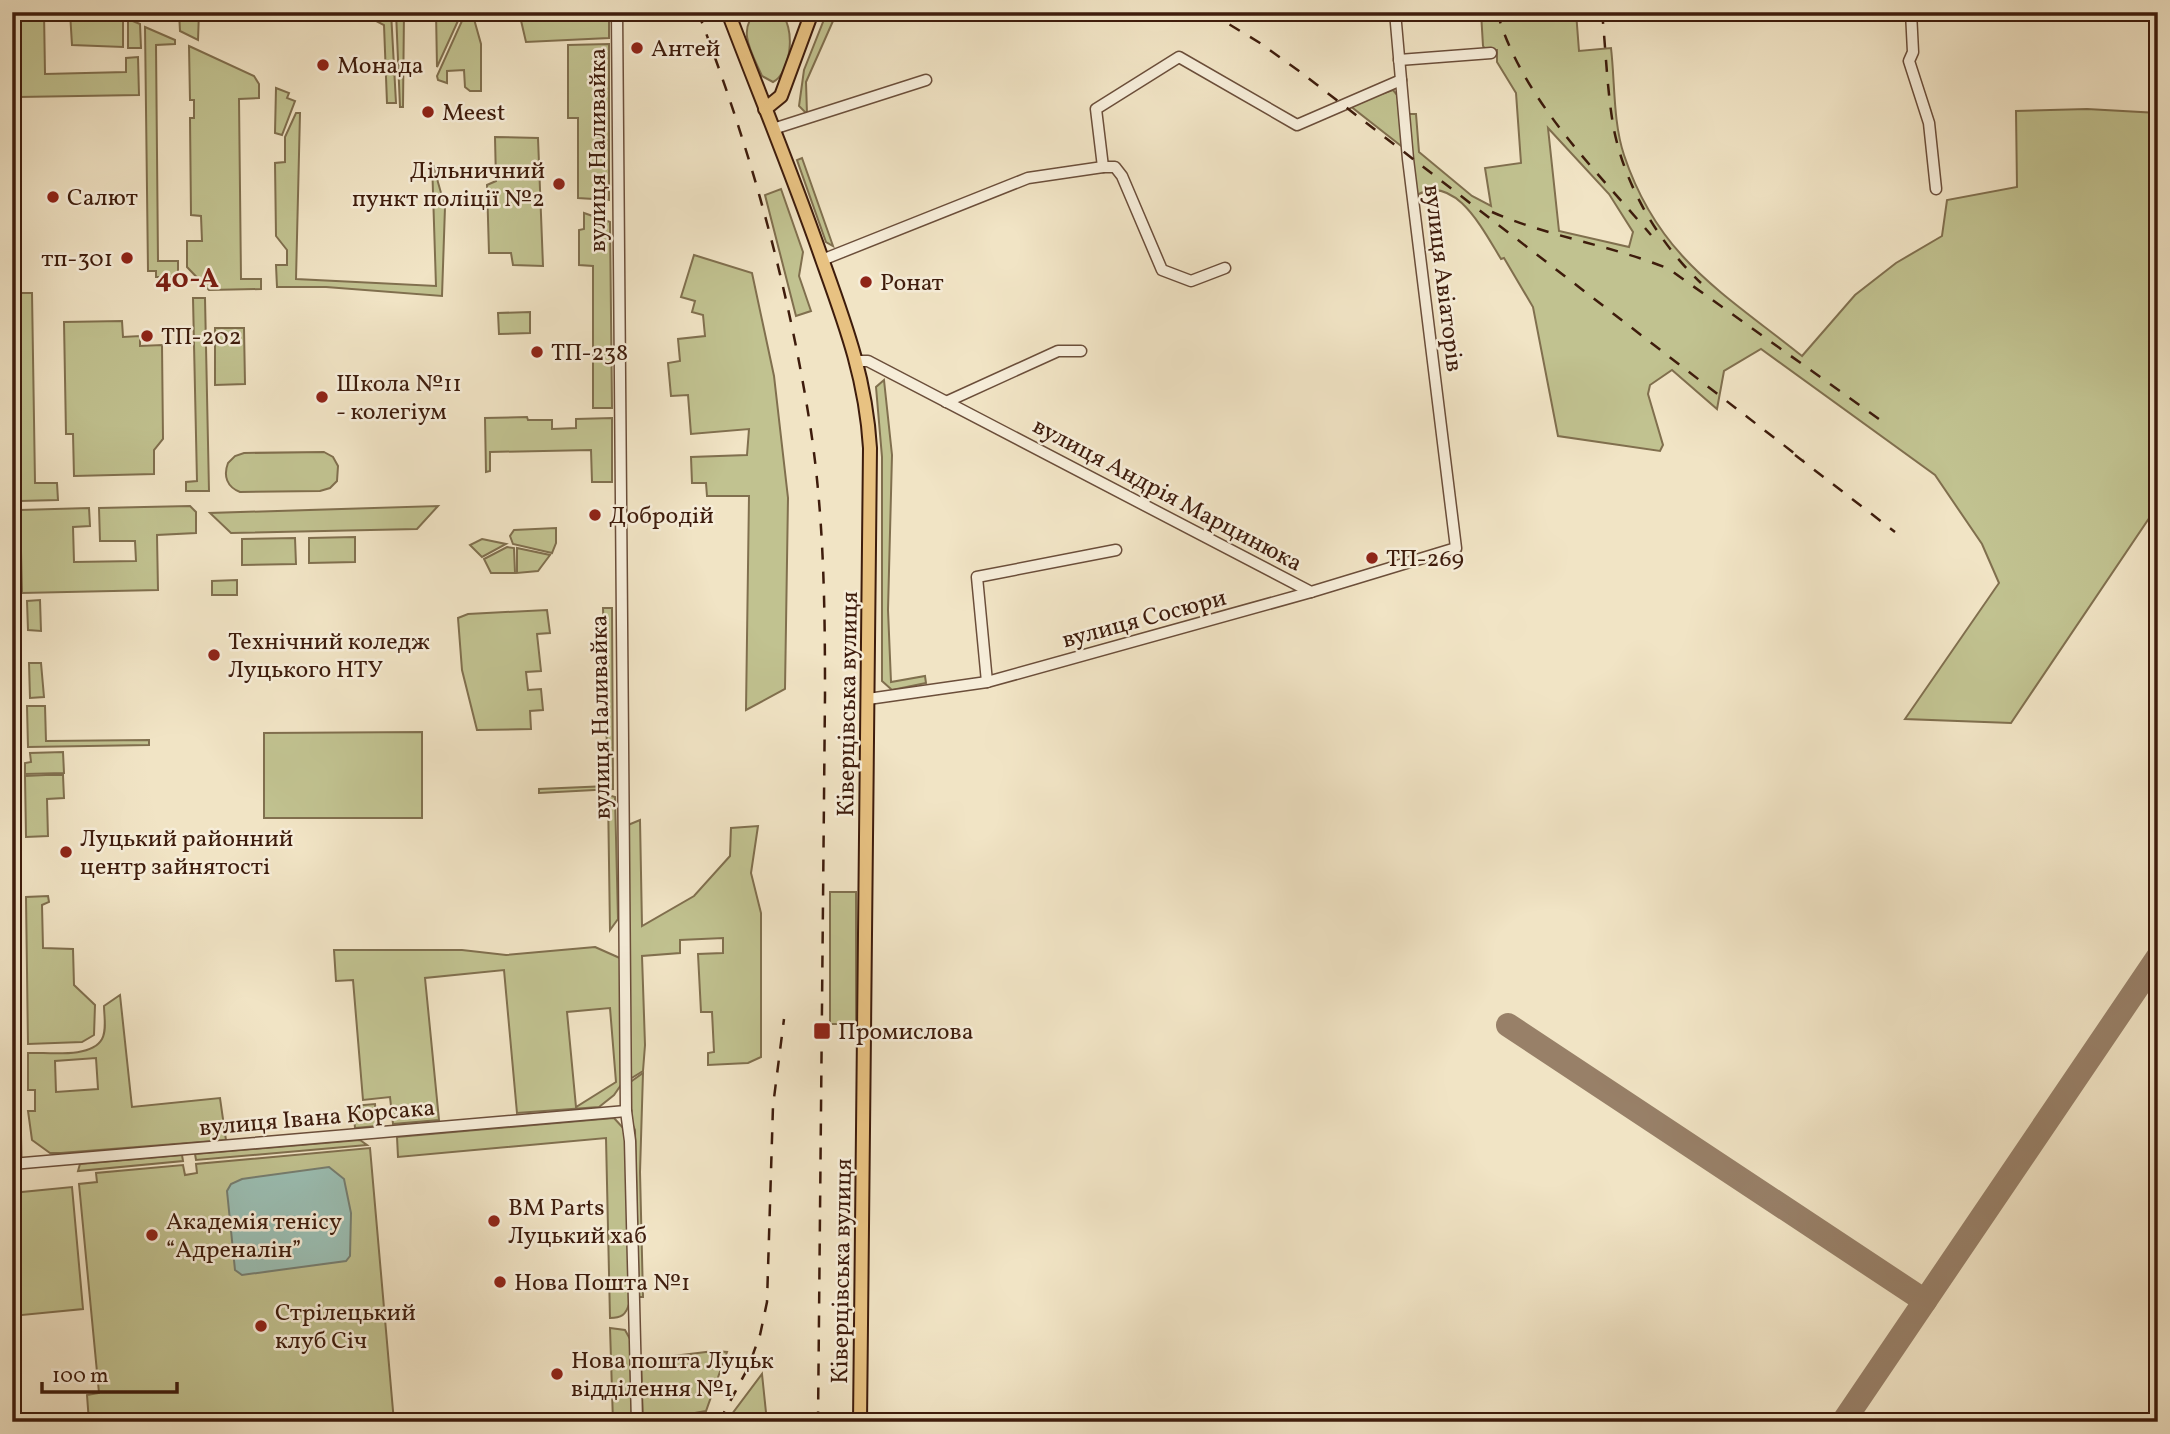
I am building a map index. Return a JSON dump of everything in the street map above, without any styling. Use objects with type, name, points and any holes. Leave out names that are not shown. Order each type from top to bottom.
[{"type":"main road","name":"Ківерцівська вулиця","points":[[728,12],[858,361],[868,411],[870,448],[860,1422]]},
{"type":"main road","points":[[765,109],[781,96],[812,12]]},
{"type":"street","name":"вулиця Наливайка","points":[[617,12],[626,1111],[630,1142],[637,1422]]},
{"type":"street","name":"вулиця Авіаторів","points":[[1395,12],[1456,548]]},
{"type":"street","points":[[1911,12],[1913,52],[1909,61],[1929,123],[1936,189]]},
{"type":"street","points":[[1399,60],[1491,53]]},
{"type":"street","points":[[1103,166],[1096,109],[1179,57],[1297,125],[1401,80]]},
{"type":"street","points":[[773,129],[926,80]]},
{"type":"street","points":[[822,260],[1028,178],[1103,166],[1115,167],[1122,176],[1162,270],[1191,281],[1225,268]]},
{"type":"street","points":[[946,402],[1058,351],[1081,351]]},
{"type":"street","name":"вулиця Андрія Марцинюка","points":[[858,361],[868,361],[1311,592],[1456,548]]},
{"type":"street","points":[[988,682],[976,577],[1116,550]]},
{"type":"street","name":"вулиця Сосюри","points":[[868,699],[988,682],[1311,592]]},
{"type":"street","points":[[12,933],[14,1164]]},
{"type":"street","name":"вулиця Івана Корсака","points":[[14,1164],[626,1111]]},
{"type":"green space","points":[[18,12],[44,12],[45,74],[126,72],[126,58],[138,57],[139,95],[19,97]]},
{"type":"green space","points":[[70,12],[123,14],[123,47],[72,45]]},
{"type":"green space","points":[[179,12],[199,12],[198,40],[180,31]]},
{"type":"green space","points":[[359,12],[391,12],[396,103],[387,103],[384,25]]},
{"type":"green space","points":[[396,12],[404,12],[403,107],[400,107]]},
{"type":"green space","points":[[436,12],[462,12],[437,67]]},
{"type":"green space","points":[[466,12],[472,12],[481,44],[481,91],[470,91],[465,87],[464,70],[447,71],[447,83],[438,80],[437,76]]},
{"type":"green space","points":[[519,12],[609,12],[609,38],[526,42]]},
{"type":"green space","points":[[758,12],[779,12],[788,27],[788,59],[779,77],[773,82],[762,76],[748,42],[748,26],[751,18]]},
{"type":"green space","points":[[827,12],[837,12],[806,82],[807,114],[799,106],[804,70]]},
{"type":"green space","points":[[1481,12],[1576,12],[1579,51],[1611,48],[1620,142],[1638,190],[1655,220],[1674,247],[1696,270],[1802,356],[1855,295],[1896,263],[1942,236],[1947,200],[2017,187],[2016,111],[2087,109],[2158,113],[2158,505],[2011,723],[1905,719],[1999,583],[1982,544],[1935,475],[1761,349],[1724,371],[1717,409],[1672,370],[1650,385],[1648,394],[1663,445],[1660,451],[1558,436],[1533,307],[1504,258],[1501,259],[1477,220],[1456,198],[1431,190],[1417,195],[1407,114],[1416,114],[1419,152],[1472,196],[1491,206],[1485,168],[1521,163],[1516,93],[1497,62],[1497,50],[1486,50],[1483,46]],"holes":[[[1548,128],[1609,194],[1633,232],[1629,247],[1559,231]]]},
{"type":"green space","points":[[128,19],[140,24],[141,48],[128,48]]},
{"type":"green space","points":[[145,27],[175,40],[175,44],[156,45],[158,261],[178,261],[178,277],[156,277],[156,271],[148,271]]},
{"type":"green space","points":[[609,44],[609,200],[578,198],[578,118],[568,118],[568,45]]},
{"type":"green space","points":[[189,46],[254,76],[259,84],[259,98],[239,99],[241,279],[261,279],[261,289],[209,290],[187,267],[187,241],[202,241],[201,216],[191,215],[190,118],[194,118],[194,100],[190,100]]},
{"type":"green space","points":[[276,88],[289,93],[287,98],[295,101],[282,135],[275,133]]},
{"type":"green space","points":[[1393,90],[1398,96],[1405,149],[1349,105]]},
{"type":"green space","points":[[296,113],[300,113],[296,279],[436,286],[432,161],[445,207],[442,296],[326,287],[277,287],[276,265],[287,265],[287,250],[276,236],[275,163],[285,162],[285,137]]},
{"type":"green space","points":[[495,137],[538,138],[543,266],[513,265],[511,253],[489,253],[487,185],[496,181]]},
{"type":"green space","points":[[802,158],[833,246],[826,242],[797,160]]},
{"type":"green space","points":[[781,189],[803,252],[799,276],[811,311],[796,316],[765,195]]},
{"type":"green space","points":[[584,213],[610,222],[612,408],[593,408],[593,266],[579,265],[579,230],[584,229]]},
{"type":"green space","points":[[694,255],[752,273],[774,376],[788,498],[785,689],[746,710],[749,496],[707,496],[706,483],[692,483],[691,457],[747,455],[749,429],[691,434],[688,395],[671,396],[668,363],[680,361],[678,339],[705,336],[703,315],[692,312],[695,301],[681,297]]},
{"type":"green space","points":[[21,293],[32,293],[35,483],[57,483],[58,500],[20,501]]},
{"type":"green space","points":[[193,298],[205,298],[209,491],[186,491],[186,482],[197,481]]},
{"type":"green space","points":[[530,312],[530,333],[499,334],[498,313]]},
{"type":"green space","points":[[122,321],[123,337],[140,336],[140,346],[162,345],[163,439],[154,450],[154,474],[74,476],[73,434],[66,434],[64,322]]},
{"type":"green space","points":[[215,328],[244,328],[245,384],[215,385]]},
{"type":"green space","points":[[884,380],[892,455],[888,610],[891,682],[925,676],[926,683],[892,690],[882,681],[882,457],[876,387]]},
{"type":"green space","points":[[527,417],[528,420],[552,420],[552,429],[576,428],[576,419],[612,418],[612,482],[592,482],[591,450],[490,452],[490,471],[486,472],[485,418]]},
{"type":"green space","points":[[324,452],[333,457],[338,466],[337,481],[330,488],[320,491],[240,492],[229,484],[226,477],[228,463],[235,456],[244,453]]},
{"type":"green space","points":[[190,506],[196,512],[196,533],[157,535],[158,590],[22,593],[20,510],[89,508],[90,526],[73,527],[74,562],[136,561],[135,541],[100,541],[99,508]]},
{"type":"green space","points":[[438,506],[417,529],[231,533],[210,513]]},
{"type":"green space","points":[[556,528],[556,543],[552,553],[513,544],[510,536],[514,530]]},
{"type":"green space","points":[[355,537],[355,562],[309,563],[309,538]]},
{"type":"green space","points":[[295,538],[296,564],[242,565],[242,539]]},
{"type":"green space","points":[[482,539],[506,544],[482,557],[470,545]]},
{"type":"green space","points":[[507,547],[514,548],[515,573],[491,573],[484,559]]},
{"type":"green space","points":[[517,548],[550,555],[538,571],[517,573]]},
{"type":"green space","points":[[237,580],[237,595],[212,595],[212,581]]},
{"type":"green space","points":[[40,600],[41,631],[28,630],[27,601]]},
{"type":"green space","points":[[603,608],[612,608],[613,789],[539,793],[539,789],[608,786]]},
{"type":"green space","points":[[547,610],[550,633],[537,634],[541,671],[526,672],[528,690],[541,689],[543,710],[530,711],[531,729],[477,730],[462,670],[458,618],[468,614]]},
{"type":"green space","points":[[29,663],[41,663],[44,697],[30,698]]},
{"type":"green space","points":[[27,706],[45,706],[46,741],[149,740],[149,745],[28,747]]},
{"type":"green space","points":[[422,732],[422,818],[264,818],[264,733]]},
{"type":"green space","points":[[63,752],[64,773],[25,774],[25,763],[31,762],[30,753]]},
{"type":"green space","points":[[63,775],[64,798],[47,799],[48,836],[26,837],[25,776]]},
{"type":"green space","points":[[608,795],[615,797],[618,919],[610,930]]},
{"type":"green space","points":[[640,820],[642,926],[694,896],[730,856],[731,828],[758,826],[751,873],[761,913],[761,1057],[748,1063],[708,1065],[708,1053],[714,1052],[712,1012],[701,1012],[698,954],[723,953],[723,938],[680,940],[680,953],[642,956],[645,1045],[643,1071],[630,1079],[628,825]]},
{"type":"green space","points":[[830,892],[856,892],[856,1024],[830,1024]]},
{"type":"green space","points":[[48,896],[49,902],[42,905],[43,948],[73,949],[74,985],[95,1005],[94,1035],[82,1042],[28,1044],[26,897]]},
{"type":"green space","points":[[595,947],[622,959],[623,1082],[614,1095],[599,1107],[517,1113],[504,970],[425,978],[439,1120],[393,1124],[390,1097],[363,1100],[353,980],[336,981],[334,950],[462,950],[506,955]],"holes":[[[610,1008],[616,1082],[576,1107],[567,1012]]]},
{"type":"green space","points":[[120,995],[132,1107],[220,1098],[226,1140],[50,1153],[32,1140],[28,1111],[35,1111],[35,1090],[28,1090],[28,1053],[79,1052],[96,1045],[102,1039],[104,1031],[104,1006]],"holes":[[[96,1058],[98,1089],[56,1092],[55,1061]]]},
{"type":"green space","points":[[643,1073],[640,1172],[643,1297],[639,1297],[635,1130],[630,1119],[629,1083]]},
{"type":"green space","points":[[375,1104],[377,1126],[355,1128],[353,1106]]},
{"type":"green space","points":[[614,1118],[624,1129],[626,1140],[629,1304],[625,1313],[617,1317],[610,1318],[606,1138],[398,1157],[397,1137]]},
{"type":"green space","points":[[360,1140],[367,1145],[196,1160],[195,1154]]},
{"type":"green space","points":[[370,1148],[394,1422],[89,1422],[87,1395],[99,1393],[79,1184],[97,1182],[96,1173],[183,1165],[185,1175],[197,1173],[196,1164]]},
{"type":"green space","points":[[182,1155],[183,1161],[78,1171],[80,1164]]},
{"type":"green space","points":[[72,1187],[83,1309],[12,1316],[12,1193]]},
{"type":"green space","points":[[610,1328],[625,1330],[630,1339],[632,1422],[613,1422]]},
{"type":"green space","points":[[714,1351],[727,1352],[706,1411],[643,1422],[641,1360]]},
{"type":"green space","points":[[762,1374],[767,1422],[726,1422]]},
{"type":"water","points":[[329,1167],[344,1179],[351,1213],[350,1256],[346,1261],[242,1275],[235,1270],[227,1191],[231,1184],[242,1179]]},
{"type":"taxiway","points":[[1843,1422],[2158,957]]},
{"type":"taxiway","points":[[1508,1025],[1925,1301]]},
{"type":"railway","points":[[698,12],[734,114],[766,218],[802,377],[819,497],[825,695],[818,1422]]},
{"type":"railway","points":[[1190,12],[1209,22]]},
{"type":"railway","points":[[1209,12],[1299,71],[1803,460]]},
{"type":"railway","points":[[1497,12],[1508,44],[1542,103],[1584,158],[1651,235]]},
{"type":"railway","points":[[1602,12],[1608,86],[1619,152],[1646,213],[1671,250],[1701,283]]},
{"type":"railway","points":[[1492,212],[1669,269],[1886,424]]},
{"type":"railway","points":[[1795,455],[1895,532]]},
{"type":"railway","points":[[719,1422],[748,1368],[760,1335],[767,1302],[773,1106],[784,1019]]},
{"type":"place","name":"Антей","points":[[637,48]]},
{"type":"place","name":"Монада","points":[[323,65]]},
{"type":"place","name":"Meest","points":[[428,112]]},
{"type":"place","name":"Дільничний пункт поліції №2","points":[[559,184]]},
{"type":"place","name":"Салют","points":[[53,197]]},
{"type":"place","name":"тп-301","points":[[127,258]]},
{"type":"place","name":"Ронат","points":[[866,282]]},
{"type":"place","name":"ТП-202","points":[[147,336]]},
{"type":"place","name":"ТП-238","points":[[537,352]]},
{"type":"place","name":"Школа №11 - колегіум","points":[[322,397]]},
{"type":"place","name":"Добродій","points":[[595,515]]},
{"type":"place","name":"ТП-269","points":[[1372,558]]},
{"type":"place","name":"Технічний коледж Луцького НТУ","points":[[214,655]]},
{"type":"place","name":"Луцький районний центр зайнятості","points":[[66,852]]},
{"type":"place","name":"Промислова","points":[[822,1031]]},
{"type":"place","name":"BM Parts Луцький хаб","points":[[494,1221]]},
{"type":"place","name":"Академія тенісу “Адреналін”","points":[[152,1235]]},
{"type":"place","name":"Нова Пошта №1","points":[[500,1282]]},
{"type":"place","name":"Стрілецький клуб Січ","points":[[261,1326]]},
{"type":"place","name":"Нова пошта Луцьк відділення №1","points":[[557,1374]]},
{"type":"district","name":"40-А","points":[[187,277]]}]
